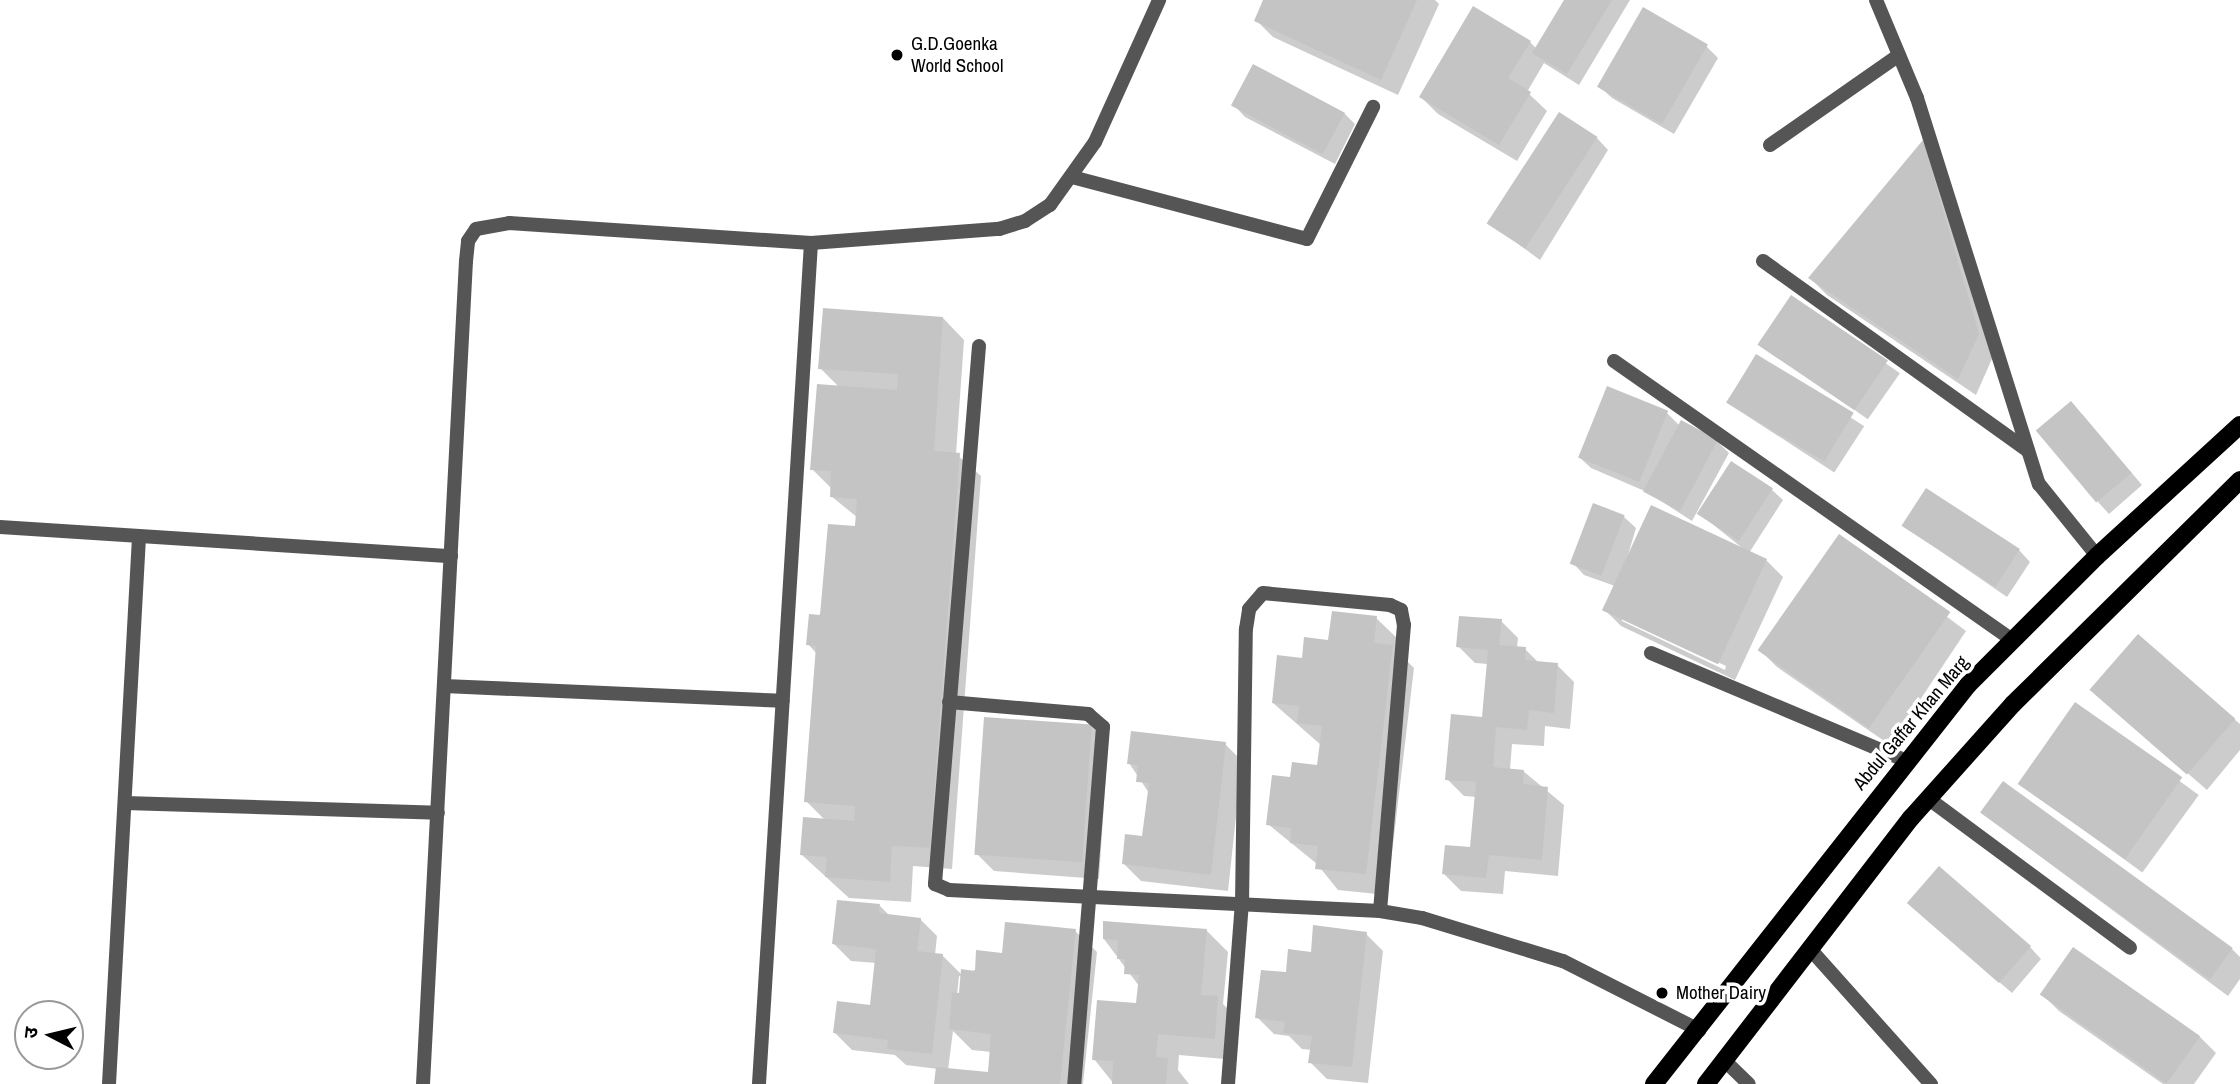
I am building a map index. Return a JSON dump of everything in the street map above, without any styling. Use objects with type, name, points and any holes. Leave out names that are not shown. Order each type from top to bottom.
[{"type":"main road","name":"Abdul Gaffar Khan Marg","points":[[1654,1084],[1699,1030],[1904,760],[2011,639],[2240,425]]},
{"type":"main road","points":[[1706,1084],[1929,799],[2013,704],[2240,480]]},
{"type":"street","points":[[423,1084],[466,261],[468,241],[476,229],[509,223],[811,243],[999,229],[1026,221],[1050,205],[1095,142],[1159,0]]},
{"type":"street","points":[[1876,0],[1899,55],[2039,484],[2097,556]]},
{"type":"street","points":[[1770,145],[1899,55]]},
{"type":"street","points":[[1072,177],[1307,239],[1373,107]]},
{"type":"street","points":[[759,1084],[811,243]]},
{"type":"street","points":[[1763,261],[2028,451]]},
{"type":"street","points":[[979,346],[935,884],[949,890],[1380,911],[1469,930],[1563,961],[1699,1030]]},
{"type":"street","points":[[1614,361],[2011,639]]},
{"type":"street","points":[[0,527],[451,556]]},
{"type":"street","points":[[109,1084],[139,537]]},
{"type":"street","points":[[1228,1084],[1242,904],[1245,629],[1255,598],[1278,592],[1391,605],[1401,610],[1404,625],[1380,911]]},
{"type":"street","points":[[1651,653],[1904,760]]},
{"type":"street","points":[[444,686],[783,701]]},
{"type":"street","points":[[949,702],[1088,714],[1100,721],[1104,736],[1088,897],[1074,1084]]},
{"type":"street","points":[[1929,799],[2130,948]]},
{"type":"street","points":[[125,803],[438,813]]},
{"type":"street","points":[[1811,950],[1931,1084]]},
{"type":"street","points":[[1725,1061],[1749,1084]]},
{"type":"building","points":[[1263,0],[1417,0],[1381,80],[1254,21]]},
{"type":"building","points":[[1564,0],[1612,0],[1567,74],[1532,53]]},
{"type":"building","points":[[1473,6],[1531,41],[1508,78],[1531,92],[1499,145],[1419,97]]},
{"type":"building","points":[[1643,7],[1708,44],[1662,124],[1597,87]]},
{"type":"building","points":[[1253,64],[1345,113],[1323,154],[1231,105]]},
{"type":"building","points":[[1559,112],[1598,137],[1525,249],[1487,224]]},
{"type":"building","points":[[1923,140],[1979,334],[1958,379],[1808,278]]},
{"type":"building","points":[[1791,295],[1888,360],[1854,410],[1757,345]]},
{"type":"building","points":[[823,308],[943,317],[934,451],[960,453],[930,848],[892,846],[890,882],[825,877],[827,857],[800,855],[803,817],[854,821],[855,806],[804,802],[816,646],[806,645],[809,614],[820,615],[828,524],[855,526],[857,499],[830,497],[831,471],[810,470],[817,384],[897,390],[898,374],[818,369]]},
{"type":"building","points":[[1756,354],[1854,413],[1824,462],[1727,403]]},
{"type":"building","points":[[1607,386],[1668,411],[1639,482],[1578,457]]},
{"type":"building","points":[[2071,401],[2131,473],[2096,503],[2036,431]]},
{"type":"building","points":[[1681,420],[1718,440],[1680,511],[1643,492]]},
{"type":"building","points":[[1731,461],[1773,488],[1739,541],[1697,514]]},
{"type":"building","points":[[1926,488],[2020,549],[1995,587],[1901,526]]},
{"type":"building","points":[[1593,503],[1625,515],[1601,576],[1570,564]]},
{"type":"building","points":[[1651,505],[1767,559],[1718,664],[1602,610]]},
{"type":"building","points":[[1839,534],[1950,612],[1869,728],[1758,650]]},
{"type":"building","points":[[1332,611],[1377,616],[1374,643],[1393,645],[1366,874],[1315,869],[1318,846],[1290,843],[1291,828],[1266,825],[1272,775],[1290,777],[1292,762],[1317,765],[1322,726],[1297,723],[1299,706],[1272,703],[1277,655],[1302,658],[1304,637],[1328,640]]},
{"type":"building","points":[[1459,616],[1502,619],[1499,645],[1526,647],[1525,660],[1558,663],[1554,713],[1529,710],[1527,730],[1496,727],[1493,767],[1524,770],[1523,784],[1548,787],[1542,860],[1489,855],[1486,878],[1442,874],[1445,845],[1470,847],[1476,782],[1445,780],[1451,714],[1482,717],[1488,650],[1456,647]]},
{"type":"building","points":[[2138,634],[2235,719],[2187,774],[2089,690]]},
{"type":"building","points":[[2075,702],[2182,777],[2125,859],[2018,784]]},
{"type":"building","points":[[984,717],[1092,725],[1082,862],[974,855]]},
{"type":"building","points":[[1131,731],[1226,742],[1211,875],[1122,864],[1125,834],[1142,836],[1149,783],[1136,782],[1138,765],[1127,764]]},
{"type":"building","points":[[2003,781],[2233,948],[2210,979],[1980,813]]},
{"type":"building","points":[[1939,866],[2031,946],[1999,983],[1907,903]]},
{"type":"building","points":[[837,900],[880,904],[879,913],[921,918],[917,951],[943,954],[932,1054],[887,1049],[888,1040],[833,1033],[837,1001],[870,1005],[876,949],[832,944]]},
{"type":"building","points":[[1103,921],[1207,929],[1201,995],[1218,996],[1215,1039],[1158,1034],[1156,1057],[1168,1058],[1166,1084],[1112,1084],[1113,1061],[1092,1060],[1097,1000],[1136,1003],[1139,975],[1124,974],[1125,959],[1117,959],[1118,940],[1103,939]]},
{"type":"building","points":[[1005,922],[1076,929],[1060,1084],[934,1084],[936,1067],[988,1072],[991,1034],[949,1029],[952,992],[959,993],[961,969],[975,971],[976,950],[1002,953]]},
{"type":"building","points":[[1313,925],[1367,932],[1352,1067],[1308,1063],[1312,1036],[1283,1033],[1285,1022],[1255,1018],[1261,970],[1286,972],[1288,949],[1311,952]]},
{"type":"building","points":[[2073,947],[2200,1036],[2167,1083],[2040,995]]},
{"type":"place","name":"G.D.Goenka World School","points":[[897,55]]},
{"type":"place","name":"Mother Dairy","points":[[1662,993]]}]
